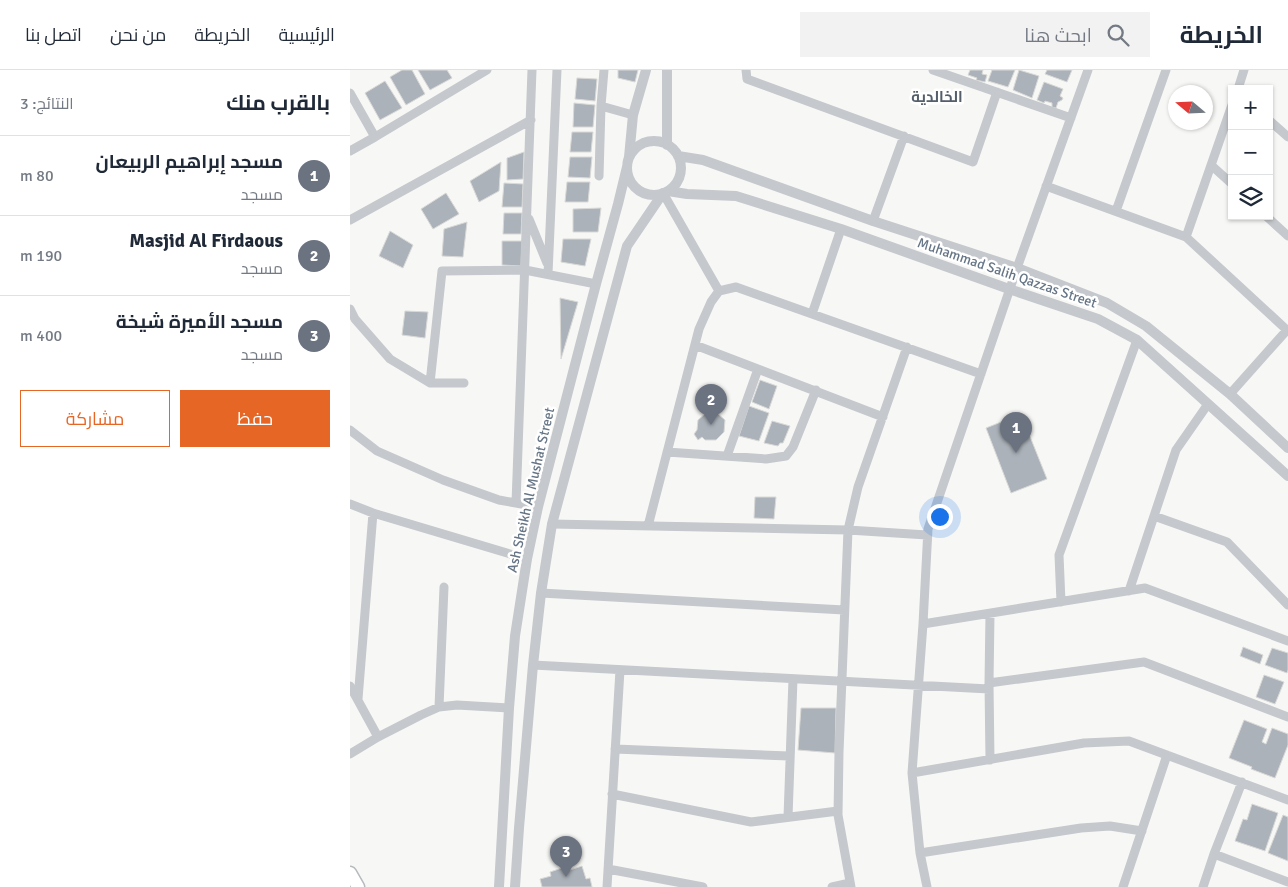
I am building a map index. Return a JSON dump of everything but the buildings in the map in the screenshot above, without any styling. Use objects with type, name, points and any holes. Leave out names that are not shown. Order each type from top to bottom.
[{"type":"main road","points":[[350,873],[358,887]]},
{"type":"street","points":[[350,151],[375,138],[487,70]]},
{"type":"street","points":[[516,503],[532,70]]},
{"type":"street","points":[[548,270],[557,70]]},
{"type":"street","points":[[599,176],[604,70]]},
{"type":"street","name":"Ash Sheikh Al Mushat Street","points":[[499,887],[515,636],[527,559],[538,507],[628,163],[633,115],[646,70]]},
{"type":"street","points":[[667,70],[667,145]]},
{"type":"street","points":[[746,70],[747,79],[973,162],[997,92]]},
{"type":"street","points":[[933,70],[1071,118]]},
{"type":"street","points":[[927,887],[920,853],[912,773],[928,529],[1017,268],[1088,70]]},
{"type":"street","points":[[1116,211],[1166,70]]},
{"type":"street","points":[[1239,85],[1244,70]]},
{"type":"street","points":[[350,93],[375,138]]},
{"type":"street","points":[[601,106],[633,115]]},
{"type":"street","points":[[1186,237],[1228,116]]},
{"type":"street","points":[[350,220],[531,120]]},
{"type":"street","points":[[1273,124],[1288,137]]},
{"type":"street","points":[[873,220],[904,136]]},
{"type":"street","points":[[645,142],[660,142],[667,145],[678,156],[680,171],[678,179],[666,192],[655,195],[646,194],[632,184],[628,176],[628,163],[632,152],[645,142]]},
{"type":"street","name":"Muhammad Salih Qazzas Street","points":[[678,156],[704,160],[873,220],[1017,268],[1106,303],[1146,326],[1230,394],[1288,448]]},
{"type":"street","points":[[1211,165],[1228,180]]},
{"type":"street","points":[[1046,186],[1186,237],[1288,330],[1230,394]]},
{"type":"street","points":[[666,192],[719,291]]},
{"type":"street","name":"Ash Sheikh Al Mushat Street","points":[[515,887],[533,664],[541,593],[552,524],[627,246],[666,192]]},
{"type":"street","name":"Muhammad Salih Qazzas Street","points":[[666,192],[736,196],[842,229],[1010,290],[1098,319],[1137,340],[1288,476]]},
{"type":"street","points":[[527,214],[548,270]]},
{"type":"street","points":[[1270,220],[1288,236]]},
{"type":"street","points":[[812,314],[842,229]]},
{"type":"street","points":[[430,383],[442,271],[548,270],[596,284]]},
{"type":"street","points":[[648,526],[699,329],[711,302],[719,291],[736,287],[981,374]]},
{"type":"street","points":[[350,309],[355,319],[390,359],[430,383],[464,383]]},
{"type":"street","points":[[1061,602],[1059,555],[1137,340]]},
{"type":"street","points":[[695,345],[883,416]]},
{"type":"street","points":[[832,887],[851,885],[838,811],[848,530],[858,487],[907,347]]},
{"type":"street","points":[[727,456],[758,368]]},
{"type":"street","points":[[667,452],[766,459],[786,456],[793,447],[816,390]]},
{"type":"street","points":[[1129,591],[1176,450],[1208,404]]},
{"type":"street","points":[[350,430],[377,451],[452,483],[499,500],[538,507]]},
{"type":"street","points":[[350,504],[373,513],[527,559]]},
{"type":"street","points":[[358,700],[373,513]]},
{"type":"street","points":[[1154,516],[1227,542],[1288,605]]},
{"type":"street","points":[[552,524],[848,530],[928,535]]},
{"type":"street","points":[[439,707],[444,586]]},
{"type":"street","points":[[923,624],[1145,588],[1288,641]]},
{"type":"street","points":[[541,593],[844,610]]},
{"type":"street","points":[[990,614],[990,760]]},
{"type":"street","points":[[533,664],[918,685],[989,686],[1144,662],[1288,717]]},
{"type":"street","points":[[607,887],[620,670]]},
{"type":"street","points":[[788,817],[793,678]]},
{"type":"street","points":[[350,686],[378,737]]},
{"type":"street","points":[[350,754],[378,737],[439,707],[457,705],[509,708]]},
{"type":"street","points":[[912,773],[1084,743],[1129,741],[1288,800]]},
{"type":"street","points":[[615,749],[789,756]]},
{"type":"street","points":[[1123,887],[1167,755]]},
{"type":"street","points":[[1204,887],[1214,854],[1242,782]]},
{"type":"street","points":[[612,794],[751,822],[838,811]]},
{"type":"street","points":[[920,853],[1081,828],[1110,826],[1142,831]]},
{"type":"street","points":[[1214,854],[1288,882]]},
{"type":"street","points":[[608,869],[703,887]]},
{"type":"place","name":"Masjid Al Firdaous","points":[[711,425]]},
{"type":"place","name":"مسجد إبراهيم الربيعان","points":[[1016,453]]},
{"type":"place","name":"مسجد الأميرة شيخة","points":[[566,877]]},
{"type":"district","name":"الخالدية","points":[[937,97]]}]
